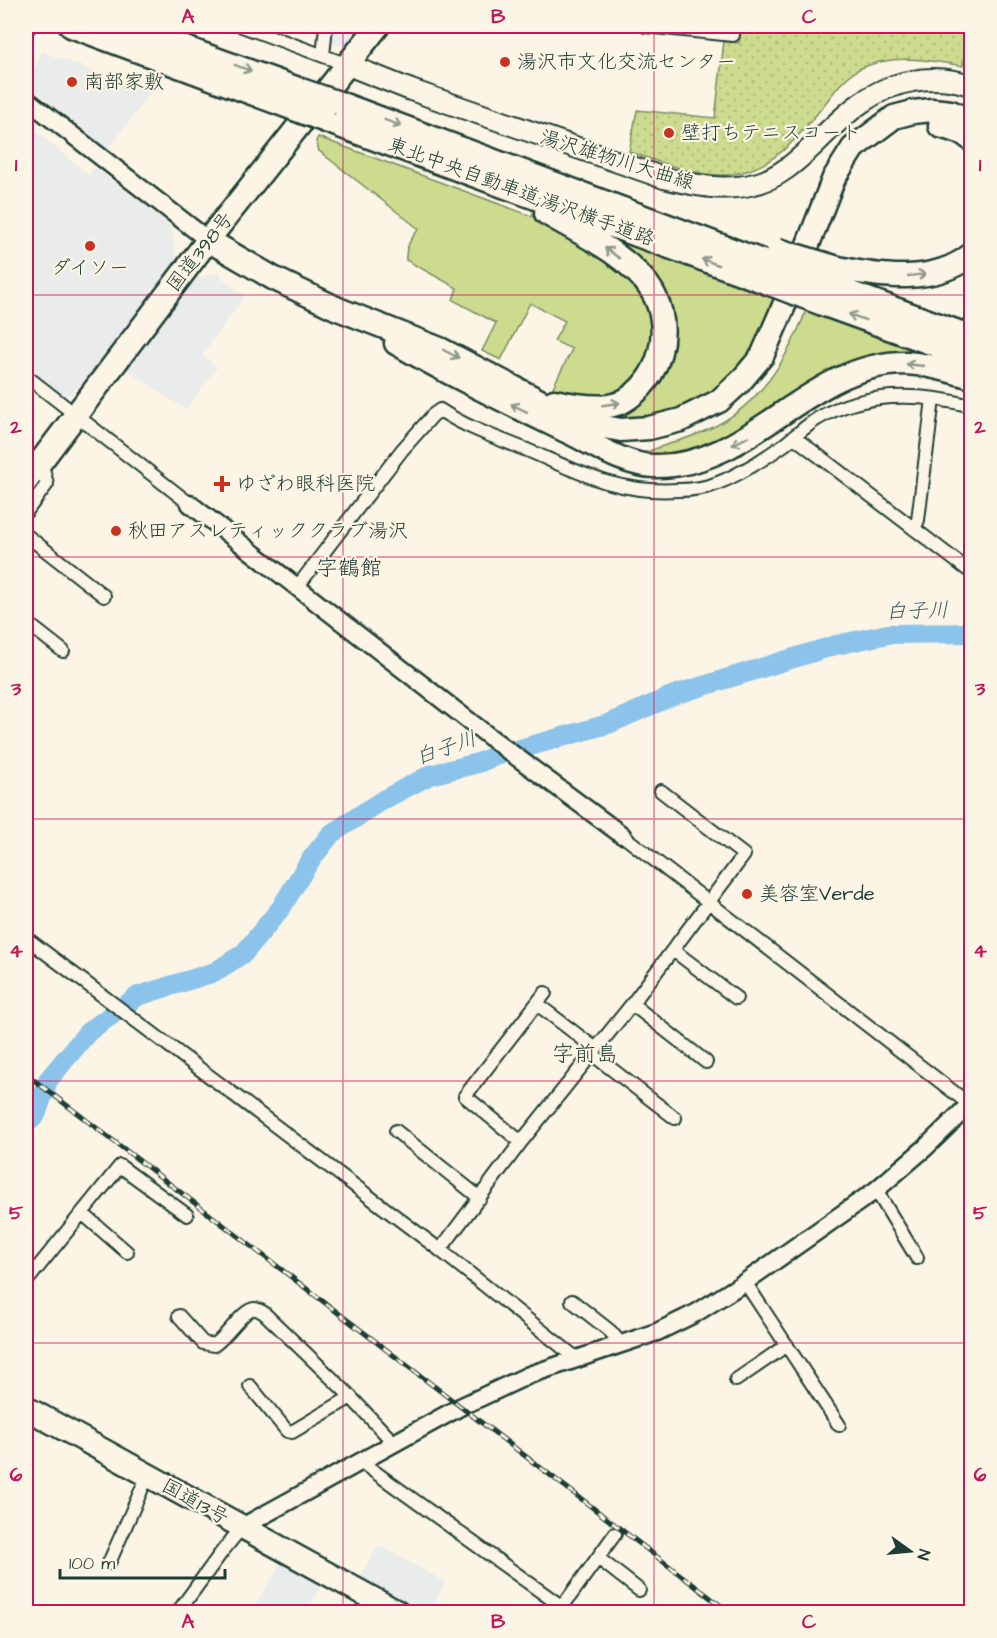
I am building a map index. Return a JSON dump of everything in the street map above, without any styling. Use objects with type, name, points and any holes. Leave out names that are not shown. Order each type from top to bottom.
[{"type":"highway","name":"東北中央自動車道;湯沢横手道路","points":[[71,26],[295,98]]},
{"type":"highway","name":"東北中央自動車道;湯沢横手道路","points":[[125,26],[332,112],[494,183],[771,265],[972,338]]},
{"type":"highway","name":"国道398号","points":[[26,481],[33,461],[75,415],[208,240],[378,26]]},
{"type":"highway","points":[[208,240],[273,278],[339,309],[440,349],[582,423],[621,430],[649,429],[681,420],[719,401],[740,382],[762,356],[834,178],[853,148],[894,117],[913,112],[932,110],[951,112],[972,122]]},
{"type":"highway","name":"東北中央自動車道;湯沢横手道路","points":[[332,112],[527,173],[595,189],[771,265]]},
{"type":"highway","points":[[591,443],[648,442],[700,426],[724,412],[751,386],[779,346],[796,312],[839,201],[856,168],[870,150],[901,129],[919,125],[948,128],[963,133],[972,140]]},
{"type":"highway","points":[[494,183],[606,249],[638,273],[652,291],[662,316],[663,339],[659,358],[651,375],[639,389],[621,403],[588,407],[532,397]]},
{"type":"highway","points":[[771,265],[832,286],[873,275],[904,276],[933,273],[963,261],[972,254]]},
{"type":"highway","name":"東北中央自動車道;湯沢横手道路","points":[[832,286],[972,358]]},
{"type":"highway","points":[[339,309],[431,364],[629,461],[650,466],[672,466],[706,458],[747,439],[810,394],[849,374],[878,366],[905,363],[939,368],[972,377]]},
{"type":"highway","name":"国道13号","points":[[26,1408],[397,1612]]},
{"type":"main road","name":"湯沢雄物川大曲線","points":[[348,65],[452,105],[664,178],[700,186],[728,188],[756,184],[778,174],[797,161],[859,104],[880,90],[923,79],[945,79],[972,86]]},
{"type":"street","points":[[242,26],[348,65]]},
{"type":"street","points":[[323,56],[326,26]]},
{"type":"street","points":[[645,26],[733,35],[734,26]]},
{"type":"street","points":[[26,99],[208,240]]},
{"type":"street","points":[[26,376],[495,741],[622,835],[971,1105],[876,1190],[745,1282],[696,1312],[657,1332],[529,1375],[470,1402],[242,1527],[178,1612]]},
{"type":"street","points":[[298,586],[402,450],[440,410],[487,434],[605,483],[634,490],[659,492],[717,484],[749,469],[817,419],[857,401],[888,397],[933,399],[972,406]]},
{"type":"street","points":[[914,529],[918,520],[933,399]]},
{"type":"street","points":[[794,437],[972,573]]},
{"type":"street","points":[[26,512],[47,484],[33,461]]},
{"type":"street","points":[[26,535],[104,596]]},
{"type":"street","points":[[26,622],[63,651]]},
{"type":"street","points":[[440,1250],[521,1142],[632,1004],[744,855],[661,791]]},
{"type":"street","points":[[26,938],[440,1250],[576,1358]]},
{"type":"street","points":[[673,950],[736,998]]},
{"type":"street","points":[[521,1142],[465,1096],[546,993]]},
{"type":"street","points":[[537,1004],[675,1118]]},
{"type":"street","points":[[632,1004],[706,1062]]},
{"type":"street","points":[[396,1131],[480,1198]]},
{"type":"street","points":[[26,1282],[120,1166],[187,1215]]},
{"type":"street","points":[[876,1190],[917,1258]]},
{"type":"street","points":[[82,1214],[127,1252]]},
{"type":"street","points":[[745,1282],[839,1425]]},
{"type":"street","points":[[572,1301],[610,1331],[621,1344]]},
{"type":"street","points":[[179,1316],[203,1343],[214,1345],[221,1341],[247,1311],[253,1308],[258,1309],[351,1397],[394,1443]]},
{"type":"street","points":[[736,1380],[787,1345]]},
{"type":"street","points":[[250,1386],[287,1431],[292,1432],[351,1397]]},
{"type":"street","points":[[361,1462],[564,1610],[615,1534]]},
{"type":"street","points":[[110,1563],[148,1475]]},
{"type":"street","points":[[598,1558],[639,1590]]},
{"type":"shaded area","points":[[331,26],[363,26],[348,44],[341,45],[329,44]]},
{"type":"shaded area","points":[[41,51],[151,92],[108,150],[33,89],[34,73]]},
{"type":"shaded area","points":[[26,123],[89,175],[95,167],[171,226],[177,264],[95,373],[64,399],[26,370]]},
{"type":"shaded area","points":[[217,273],[245,296],[202,355],[217,367],[186,410],[126,369],[194,279]]},
{"type":"shaded area","points":[[378,1545],[446,1582],[429,1612],[425,1612],[360,1577]]},
{"type":"shaded area","points":[[281,1563],[322,1586],[306,1612],[251,1612]]},
{"type":"green space","points":[[741,26],[967,26],[963,66],[924,60],[897,59],[859,69],[842,83],[785,149],[772,159],[744,172],[727,175],[704,174],[629,152],[637,110],[715,118],[724,41],[739,43]]},
{"type":"green space","points":[[318,137],[553,224],[622,269],[645,298],[655,328],[644,370],[624,388],[609,394],[566,395],[552,389],[572,349],[554,341],[565,321],[530,303],[501,360],[482,351],[496,323],[453,300],[457,288],[406,260],[409,243],[419,229],[319,151],[316,141]]},
{"type":"green space","points":[[600,230],[779,299],[754,351],[738,372],[710,395],[664,418],[604,422],[621,408],[672,322]]},
{"type":"green space","points":[[807,308],[927,351],[924,358],[861,359],[827,372],[795,392],[745,429],[686,456],[633,458],[707,430],[742,408],[769,380],[781,363]]},
{"type":"waterway","name":"白子川","points":[[26,1124],[36,1115],[48,1080],[88,1032],[138,996],[215,972],[244,953],[281,908],[309,862],[331,834],[383,800],[430,775],[608,724],[674,695],[836,645],[888,634],[972,633]]},
{"type":"railway","points":[[26,1074],[729,1612]]},
{"type":"place","name":"湯沢市文化交流センター","points":[[505,62]]},
{"type":"place","name":"南部家敷","points":[[72,82]]},
{"type":"place","name":"壁打ちテニスコート","points":[[669,133]]},
{"type":"place","name":"ダイソー","points":[[90,246]]},
{"type":"place","name":"ゆざわ眼科医院","points":[[222,484]]},
{"type":"place","name":"秋田アスレティッククラブ湯沢","points":[[116,531]]},
{"type":"place","name":"美容室Verde","points":[[747,894]]},
{"type":"district","name":"字鶴館","points":[[349,568]]},
{"type":"district","name":"字前島","points":[[585,1054]]}]
